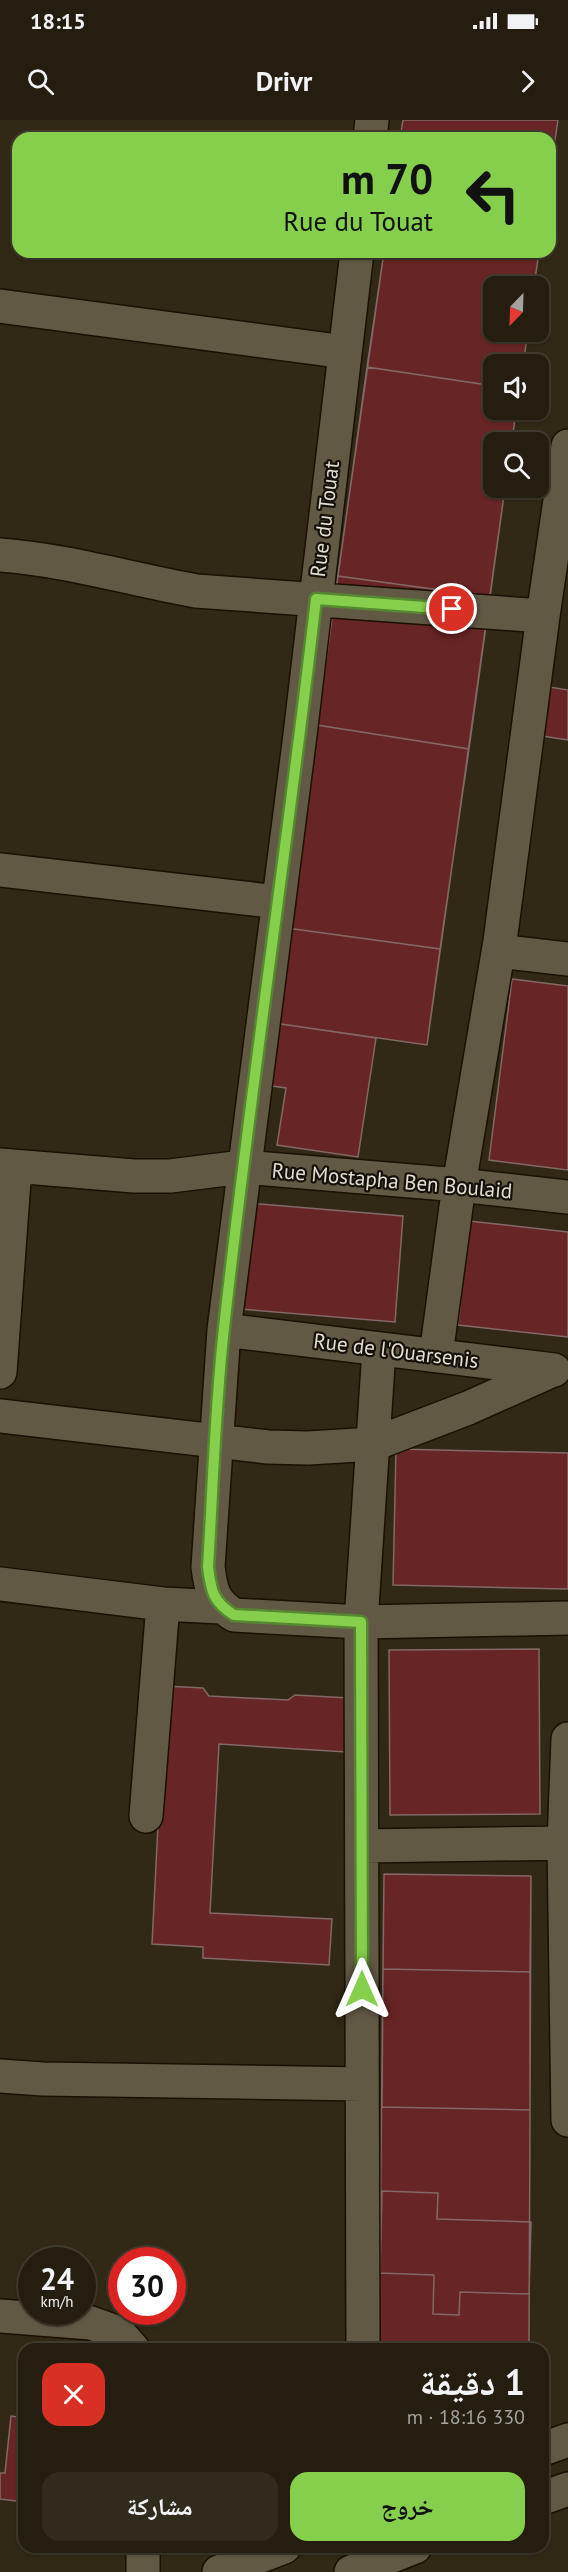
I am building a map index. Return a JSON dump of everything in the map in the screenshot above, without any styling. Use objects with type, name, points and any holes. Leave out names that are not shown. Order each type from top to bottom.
[{"type":"street","name":"Rue du Touat","points":[[220,1607],[210,1587],[208,1567],[224,1330],[356,258]]},
{"type":"street","points":[[0,306],[345,352]]},
{"type":"street","points":[[436,1354],[459,1185],[499,951],[568,446]]},
{"type":"street","points":[[0,555],[86,567],[196,591],[543,616]]},
{"type":"street","points":[[0,870],[278,902]]},
{"type":"street","points":[[499,951],[568,959]]},
{"type":"street","points":[[0,1372],[8,1166]]},
{"type":"street","name":"Rue Mostapha Ben Boulaid","points":[[8,1166],[134,1176],[170,1176],[243,1167],[459,1185],[568,1197]]},
{"type":"street","name":"Rue de l'Ouarsenis","points":[[224,1330],[379,1350],[436,1354],[560,1371]]},
{"type":"street","points":[[363,2343],[361,1622],[379,1350]]},
{"type":"street","points":[[0,1416],[288,1448],[374,1444],[560,1371]]},
{"type":"street","points":[[0,1584],[163,1604],[220,1607],[234,1615],[361,1622],[568,1618]]},
{"type":"street","points":[[147,1816],[163,1604]]},
{"type":"street","points":[[568,1738],[566,1843],[568,2101]]},
{"type":"street","points":[[362,1846],[566,1843]]},
{"type":"street","points":[[0,2076],[43,2079],[361,2084]]},
{"type":"street","points":[[0,2316],[91,2323],[119,2333],[128,2343]]},
{"type":"street","points":[[549,2447],[568,2440]]},
{"type":"street","points":[[549,2496],[568,2489]]},
{"type":"street","points":[[143,2553],[143,2572]]},
{"type":"street","points":[[219,2572],[268,2553]]},
{"type":"street","points":[[351,2572],[400,2553]]},
{"type":"building","points":[[403,120],[558,120],[556,133],[401,132]]},
{"type":"building","points":[[383,258],[538,258],[535,276],[483,276],[483,342],[526,342],[525,354],[483,354],[483,420],[515,420],[513,432],[483,432],[483,498],[504,498],[427,1045],[274,1023]]},
{"type":"building","points":[[383,258],[538,258],[535,276],[483,276],[483,342],[526,342],[525,354],[483,354],[483,384],[367,367]]},
{"type":"building","points":[[367,367],[483,384],[483,420],[515,420],[513,432],[483,432],[483,498],[504,498],[490,597],[338,576]]},
{"type":"building","points":[[338,576],[490,597],[469,749],[317,725]]},
{"type":"building","points":[[543,686],[568,690],[568,740],[536,735]]},
{"type":"building","points":[[317,725],[469,749],[440,949],[287,928]]},
{"type":"building","points":[[287,928],[440,949],[427,1045],[274,1023]]},
{"type":"building","points":[[512,979],[568,986],[568,1170],[489,1160]]},
{"type":"building","points":[[274,1023],[376,1038],[358,1157],[277,1145],[286,1088],[265,1085]]},
{"type":"building","points":[[248,1203],[403,1216],[395,1322],[240,1309]]},
{"type":"building","points":[[469,1221],[568,1232],[568,1337],[458,1325]]},
{"type":"building","points":[[396,1449],[568,1453],[568,1589],[393,1585]]},
{"type":"building","points":[[539,1649],[540,1814],[390,1815],[389,1650]]},
{"type":"building","points":[[165,1686],[203,1688],[209,1696],[288,1700],[295,1695],[349,1698],[346,1752],[219,1744],[210,1913],[332,1919],[329,1965],[203,1958],[203,1947],[152,1944]]},
{"type":"building","points":[[384,1874],[531,1876],[529,2343],[379,2343]]},
{"type":"building","points":[[384,1874],[531,1876],[530,1972],[383,1969]]},
{"type":"building","points":[[383,1969],[530,1972],[530,2110],[382,2107]]},
{"type":"building","points":[[382,2191],[438,2193],[437,2219],[531,2222],[529,2294],[460,2292],[459,2315],[433,2314],[434,2275],[380,2273]]},
{"type":"building","points":[[11,2416],[18,2417],[18,2501],[0,2499],[0,2473],[5,2473]]},
{"type":"route","points":[[362,1989],[361,1622],[234,1615],[220,1607],[210,1587],[208,1567],[215,1441],[237,1214],[316,599],[452,609]]}]
